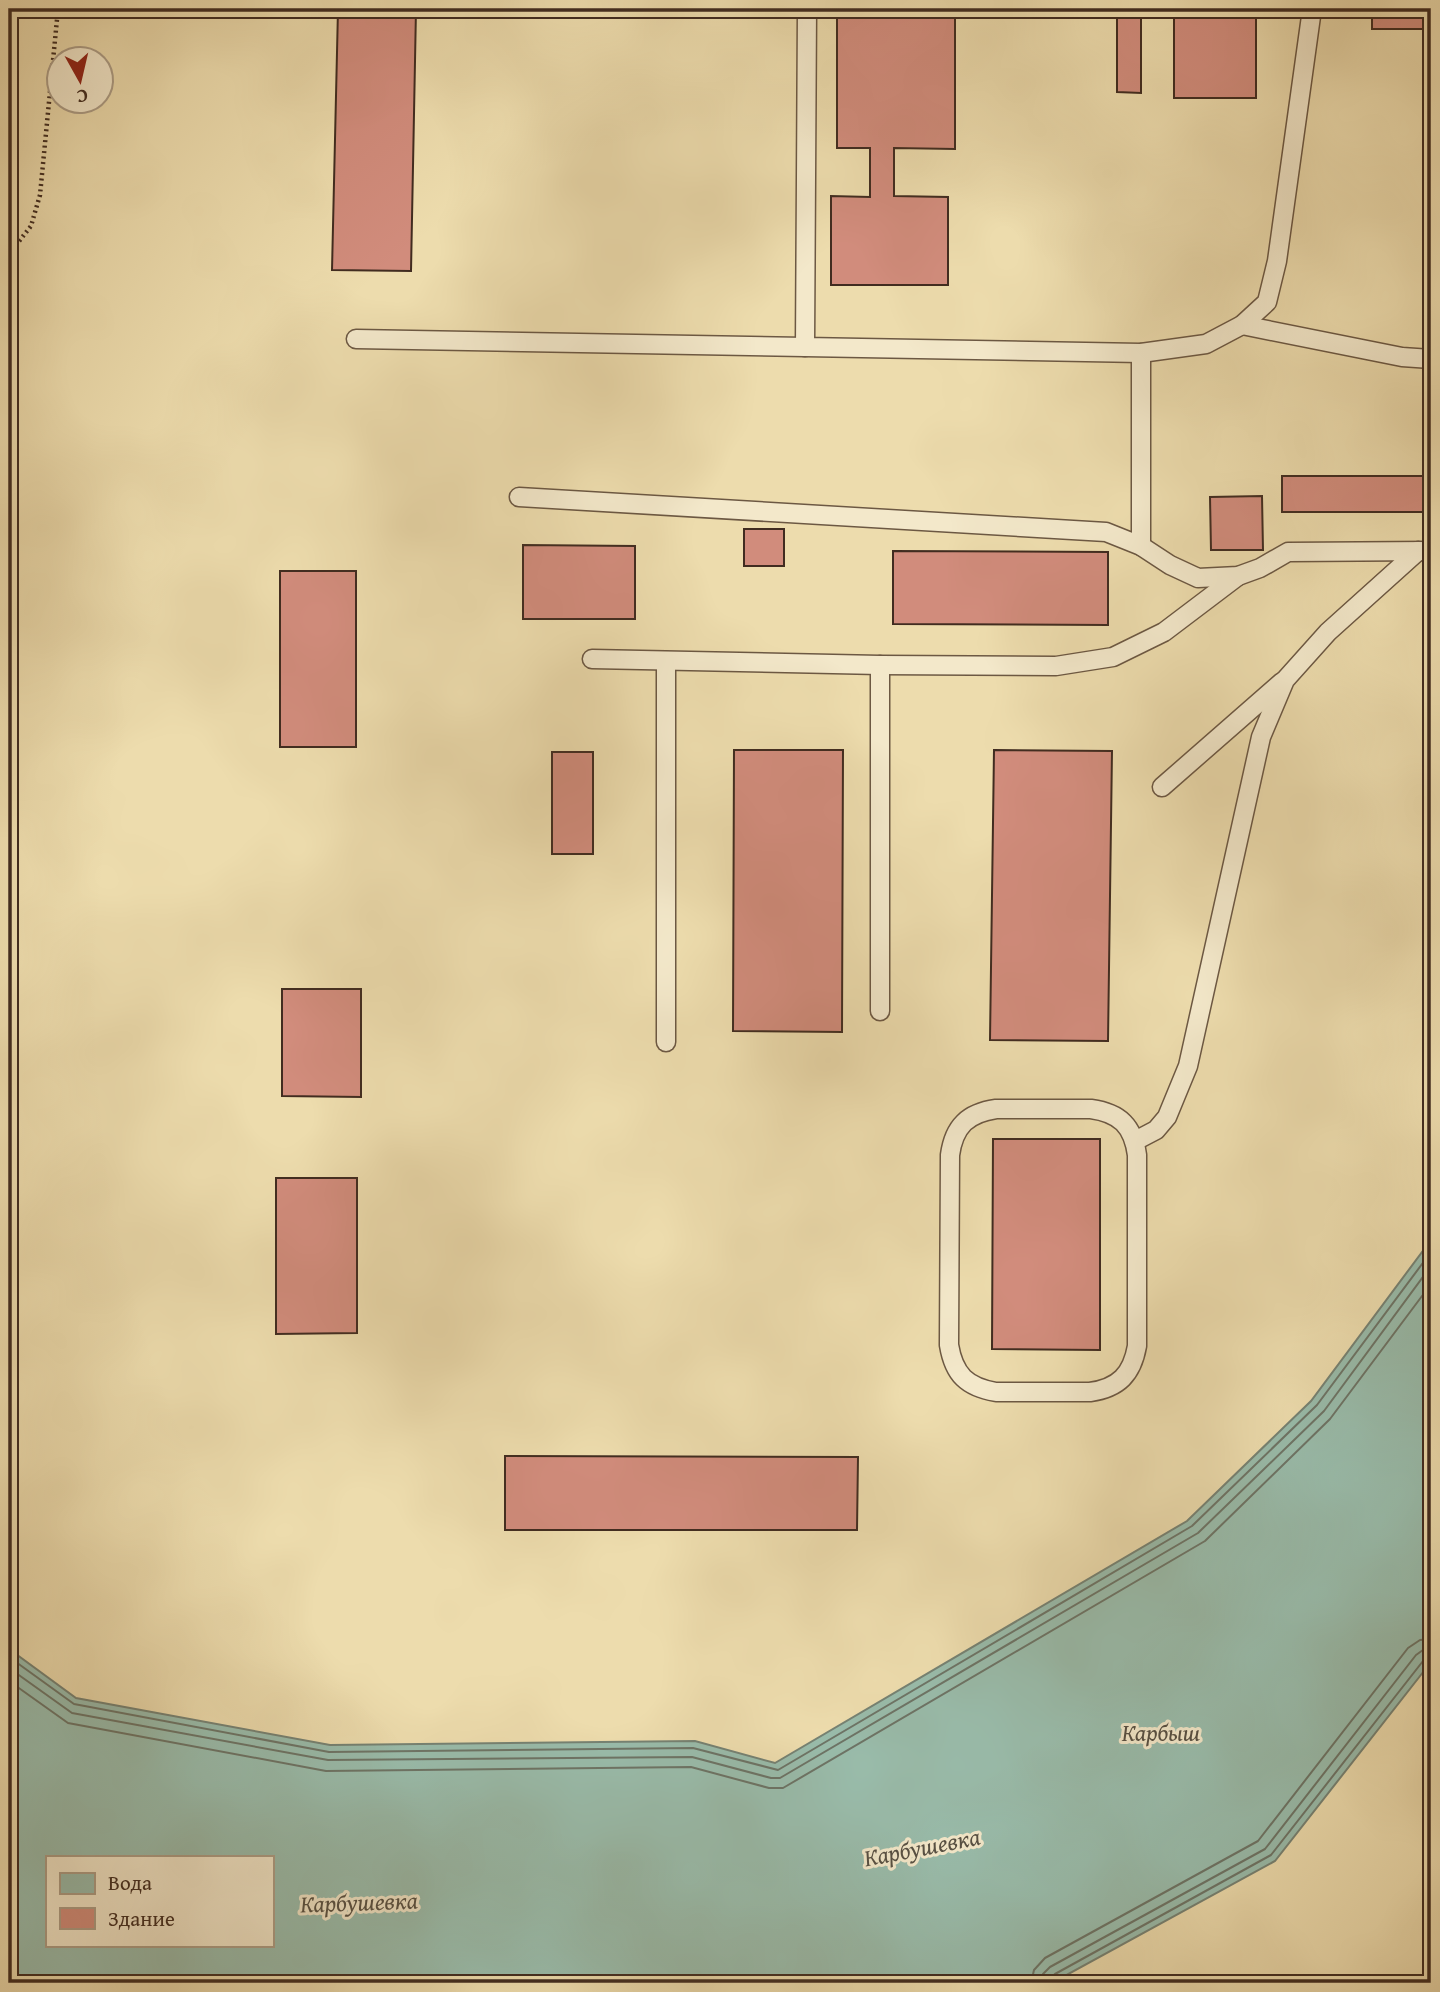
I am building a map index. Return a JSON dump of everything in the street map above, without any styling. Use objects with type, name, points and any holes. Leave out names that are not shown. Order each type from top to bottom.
[{"type":"lane","points":[[805,347],[807,9]]},
{"type":"lane","points":[[356,339],[1141,353],[1206,344],[1242,326],[1267,302],[1277,261],[1312,9]]},
{"type":"lane","points":[[1242,326],[1431,359]]},
{"type":"lane","points":[[1141,353],[1141,547]]},
{"type":"lane","points":[[519,497],[1106,532],[1141,547],[1198,578],[1238,576],[1260,568],[1288,552],[1425,551]]},
{"type":"lane","points":[[1162,787],[1285,680],[1328,632],[1425,551]]},
{"type":"lane","points":[[592,659],[1056,666],[1113,657],[1164,632],[1238,576]]},
{"type":"lane","points":[[666,661],[666,1042]]},
{"type":"lane","points":[[880,665],[880,1011]]},
{"type":"lane","points":[[1135,1141],[1156,1130],[1167,1117],[1188,1066],[1261,737],[1285,680]]},
{"type":"lane","points":[[1091,1109],[1105,1111],[1118,1118],[1135,1141],[1137,1346],[1135,1360],[1128,1373],[1105,1390],[1090,1392],[996,1392],[981,1390],[968,1383],[951,1360],[949,1345],[950,1155],[952,1140],[959,1128],[982,1111],[1091,1109]]},
{"type":"path","points":[[9,254],[31,226],[40,194],[58,9]]},
{"type":"water","name":"Карбыш","points":[[1431,1240],[1431,1662],[1275,1861],[1052,1983],[9,1983],[9,1649],[76,1698],[330,1745],[695,1741],[775,1763],[1187,1521],[1311,1401]]},
{"type":"building","points":[[338,9],[416,9],[411,271],[332,270]]},
{"type":"building","points":[[837,9],[955,9],[955,149],[894,148],[894,196],[948,197],[948,285],[831,285],[831,196],[870,197],[870,148],[837,148]]},
{"type":"building","points":[[1117,9],[1141,9],[1141,93],[1117,92]]},
{"type":"building","points":[[1174,9],[1256,9],[1256,98],[1174,98]]},
{"type":"building","points":[[1372,9],[1431,9],[1431,29],[1372,29]]},
{"type":"building","points":[[1282,476],[1431,476],[1431,512],[1282,512]]},
{"type":"building","points":[[1262,496],[1263,550],[1211,550],[1210,497]]},
{"type":"building","points":[[744,529],[784,529],[784,566],[744,566]]},
{"type":"building","points":[[523,545],[635,546],[635,619],[523,619]]},
{"type":"building","points":[[893,551],[1108,552],[1108,625],[893,624]]},
{"type":"building","points":[[280,571],[356,571],[356,747],[280,747]]},
{"type":"building","points":[[734,750],[843,750],[842,1032],[733,1031]]},
{"type":"building","points":[[994,750],[1112,751],[1108,1041],[990,1040]]},
{"type":"building","points":[[552,752],[593,752],[593,854],[552,854]]},
{"type":"building","points":[[282,989],[361,989],[361,1097],[282,1096]]},
{"type":"building","points":[[993,1139],[1100,1139],[1100,1350],[992,1349]]},
{"type":"building","points":[[276,1178],[357,1178],[357,1333],[276,1334]]},
{"type":"building","points":[[505,1456],[858,1457],[857,1530],[505,1530]]},
{"type":"water label","name":"Карбушевка","points":[[922,1847]]},
{"type":"water label","name":"Карбушевка","points":[[359,1902]]}]
